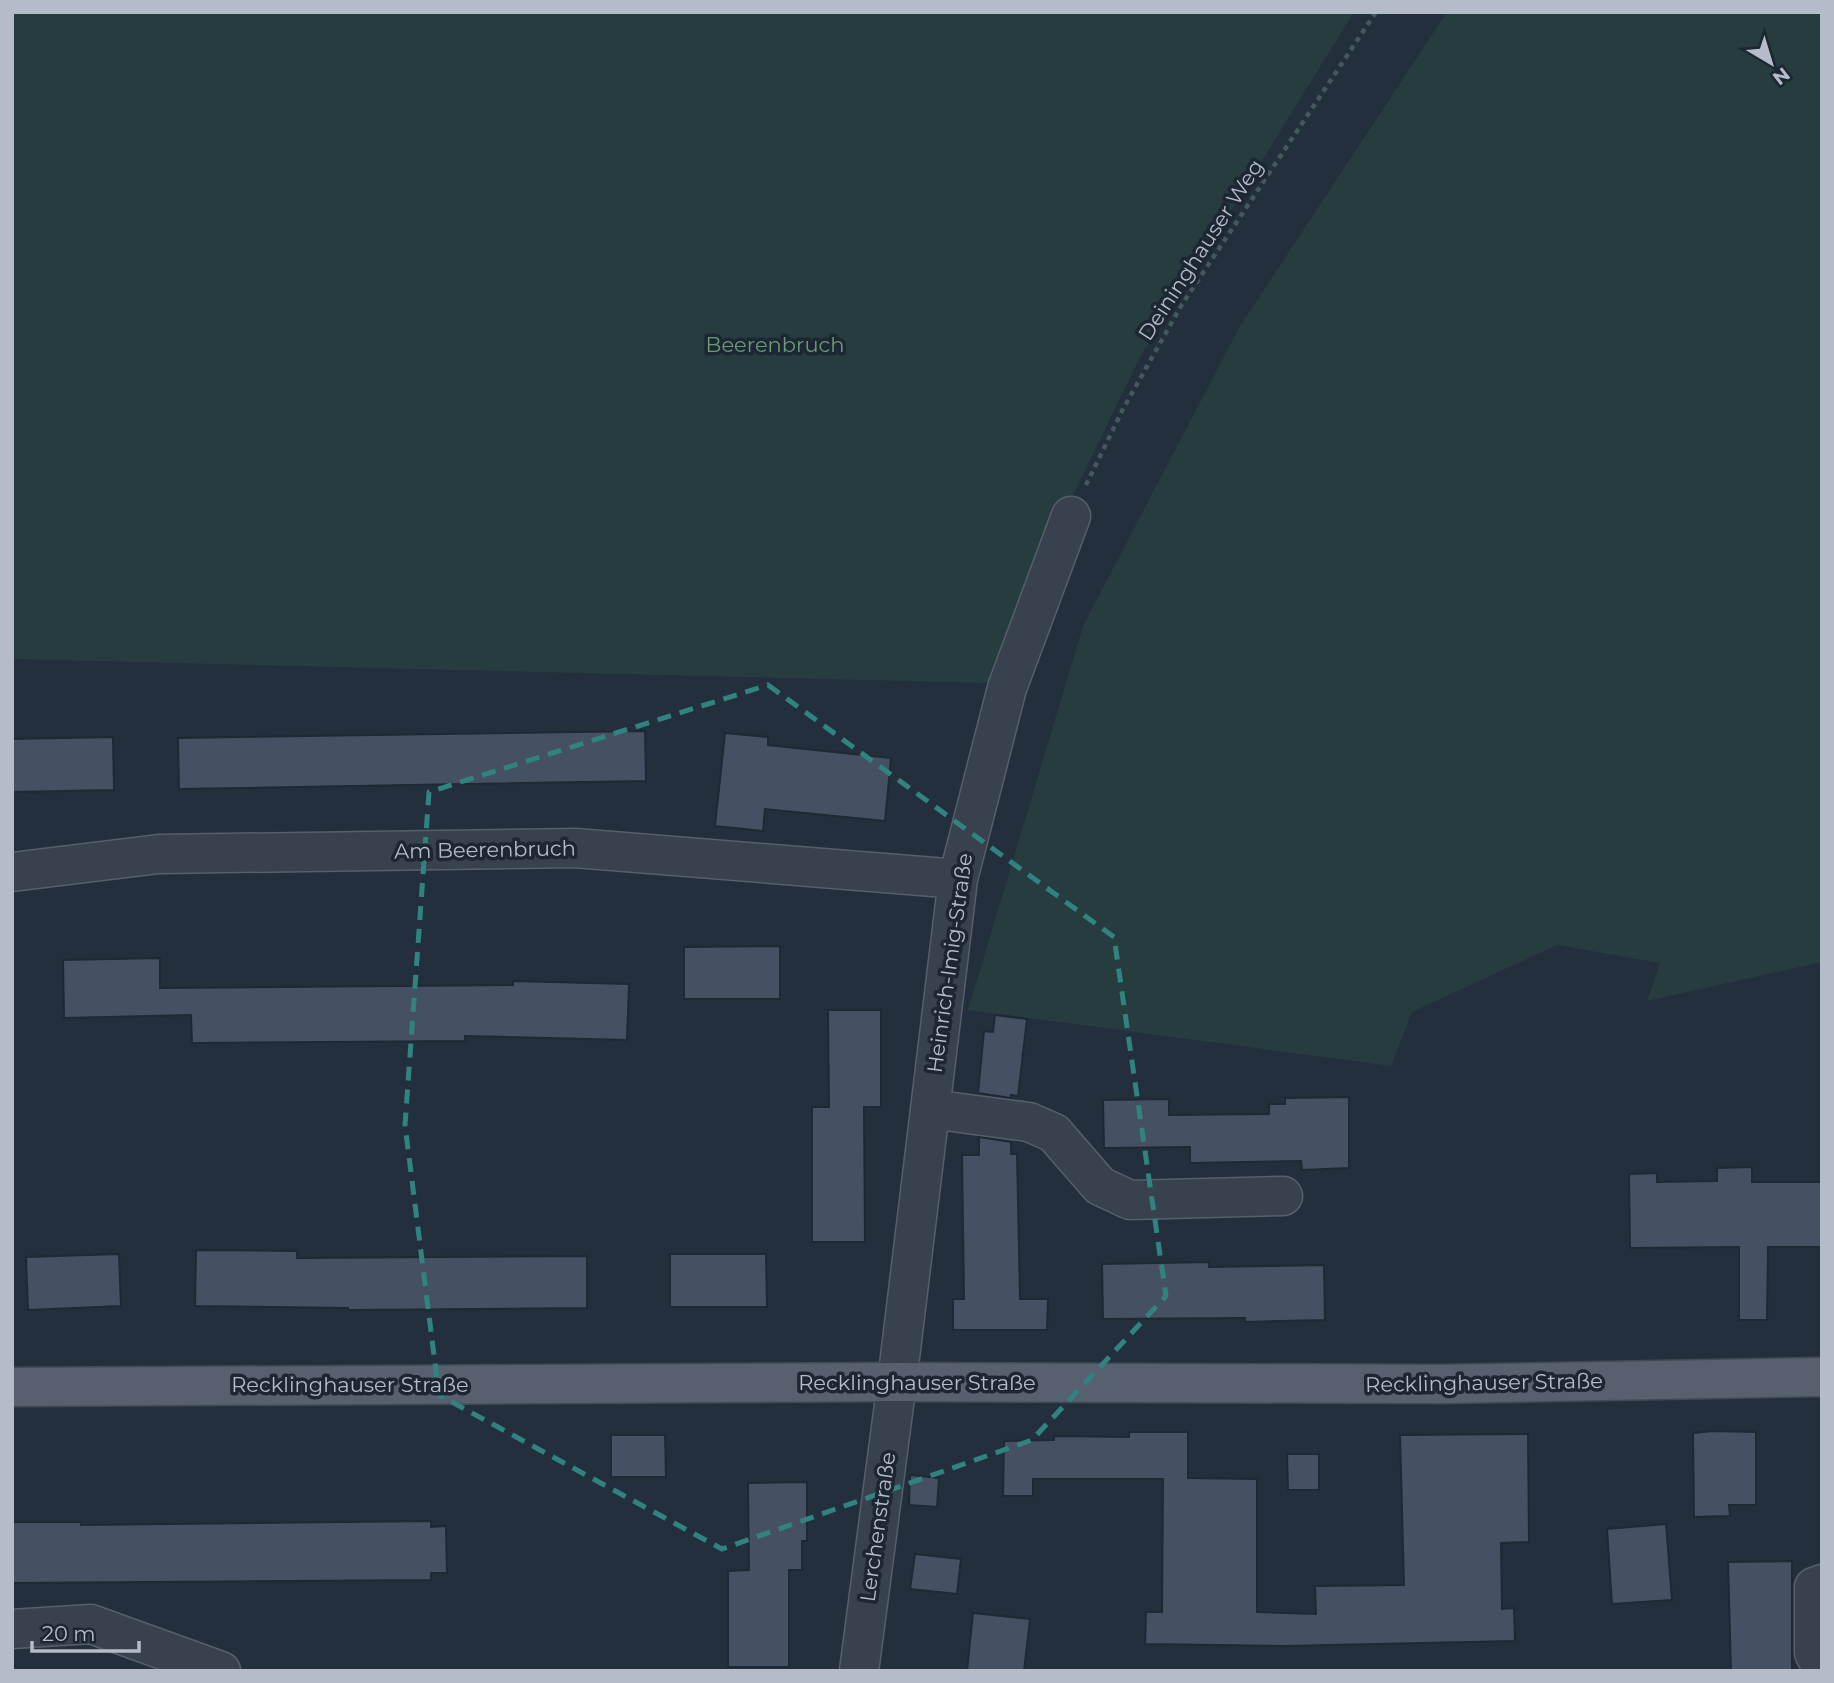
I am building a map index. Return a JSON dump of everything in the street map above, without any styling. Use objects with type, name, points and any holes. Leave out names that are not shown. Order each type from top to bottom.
[{"type":"main road","name":"Recklinghauser Straße","points":[[12,1387],[897,1382],[1428,1384],[1822,1377]]},
{"type":"street","name":"Heinrich-Imig-Straße","points":[[897,1382],[958,879],[1007,688],[1071,516]]},
{"type":"street","name":"Am Beerenbruch","points":[[12,872],[159,855],[575,848],[958,879]]},
{"type":"street","points":[[930,1109],[1029,1122],[1054,1133],[1100,1186],[1130,1200],[1283,1196]]},
{"type":"street","name":"Lerchenstraße","points":[[859,1671],[897,1382]]},
{"type":"street","points":[[1822,1584],[1814,1587],[1814,1653],[1822,1667]]},
{"type":"street","points":[[12,1629],[91,1624],[221,1671]]},
{"type":"path","name":"Deininghauser Weg","points":[[1071,516],[1123,409],[1181,306],[1376,12]]},
{"type":"highlighted area","points":[[768,685],[1114,937],[1166,1296],[1032,1440],[722,1549],[439,1395],[405,1125],[429,792]]},
{"type":"green space","name":"Beerenbruch","points":[[12,12],[1354,12],[1140,357],[1064,514],[998,683],[987,683],[12,659]]},
{"type":"green space","points":[[1447,12],[1822,12],[1822,962],[1647,1001],[1660,963],[1557,945],[1412,1012],[1391,1066],[968,1010],[1083,626],[1240,326]]},
{"type":"building","points":[[645,731],[646,781],[179,789],[178,738]]},
{"type":"building","points":[[725,733],[768,737],[768,745],[891,758],[885,821],[765,809],[763,831],[715,826]]},
{"type":"building","points":[[113,737],[114,790],[12,792],[12,739]]},
{"type":"building","points":[[780,946],[780,999],[684,999],[684,947]]},
{"type":"building","points":[[160,958],[160,988],[513,985],[513,981],[629,984],[627,1040],[465,1036],[465,1041],[192,1043],[191,1015],[64,1018],[63,960]]},
{"type":"building","points":[[828,1010],[881,1010],[881,1107],[864,1107],[865,1242],[812,1242],[812,1107],[829,1107]]},
{"type":"building","points":[[995,1015],[1027,1019],[1018,1096],[1011,1095],[1011,1098],[978,1093],[984,1031],[993,1032]]},
{"type":"building","points":[[1349,1097],[1349,1168],[1302,1170],[1301,1161],[1190,1163],[1190,1147],[1104,1148],[1103,1100],[1169,1099],[1169,1115],[1269,1114],[1269,1104],[1285,1104],[1285,1098]]},
{"type":"building","points":[[979,1137],[1011,1142],[1011,1154],[1017,1154],[1020,1299],[1048,1299],[1047,1330],[953,1330],[953,1299],[964,1299],[962,1155],[979,1155]]},
{"type":"building","points":[[1752,1167],[1752,1182],[1822,1182],[1822,1247],[1768,1247],[1767,1320],[1739,1320],[1739,1247],[1630,1248],[1629,1174],[1657,1173],[1657,1182],[1717,1181],[1717,1168]]},
{"type":"building","points":[[196,1250],[297,1251],[297,1258],[587,1256],[587,1308],[348,1310],[195,1306]]},
{"type":"building","points":[[119,1254],[121,1306],[28,1310],[26,1257]]},
{"type":"building","points":[[670,1254],[766,1254],[767,1307],[670,1307]]},
{"type":"building","points":[[1209,1262],[1209,1267],[1324,1265],[1325,1320],[1245,1322],[1245,1318],[1103,1319],[1102,1264]]},
{"type":"building","points":[[1129,1432],[1188,1432],[1188,1478],[1257,1479],[1257,1612],[1316,1614],[1315,1586],[1404,1585],[1400,1435],[1528,1434],[1529,1542],[1501,1543],[1502,1609],[1514,1608],[1515,1641],[1283,1646],[1145,1644],[1146,1612],[1162,1612],[1163,1479],[1033,1479],[1033,1496],[1003,1496],[1004,1441],[1054,1440],[1054,1436],[1129,1437]]},
{"type":"building","points":[[1756,1432],[1756,1505],[1729,1505],[1730,1516],[1694,1517],[1693,1433]]},
{"type":"building","points":[[611,1435],[665,1435],[666,1477],[611,1477]]},
{"type":"building","points":[[1287,1454],[1319,1454],[1319,1490],[1288,1490]]},
{"type":"building","points":[[910,1475],[939,1478],[937,1507],[909,1505]]},
{"type":"building","points":[[807,1482],[807,1541],[802,1541],[802,1570],[789,1570],[789,1667],[728,1667],[728,1571],[749,1570],[748,1483]]},
{"type":"building","points":[[431,1521],[431,1527],[446,1526],[447,1573],[431,1573],[431,1580],[12,1583],[12,1522],[81,1522],[81,1525]]},
{"type":"building","points":[[1666,1524],[1672,1600],[1612,1604],[1607,1529]]},
{"type":"building","points":[[915,1554],[961,1559],[957,1594],[910,1589]]},
{"type":"building","points":[[1792,1561],[1792,1671],[1731,1671],[1728,1562]]},
{"type":"building","points":[[973,1613],[1030,1619],[1024,1671],[967,1671]]}]
